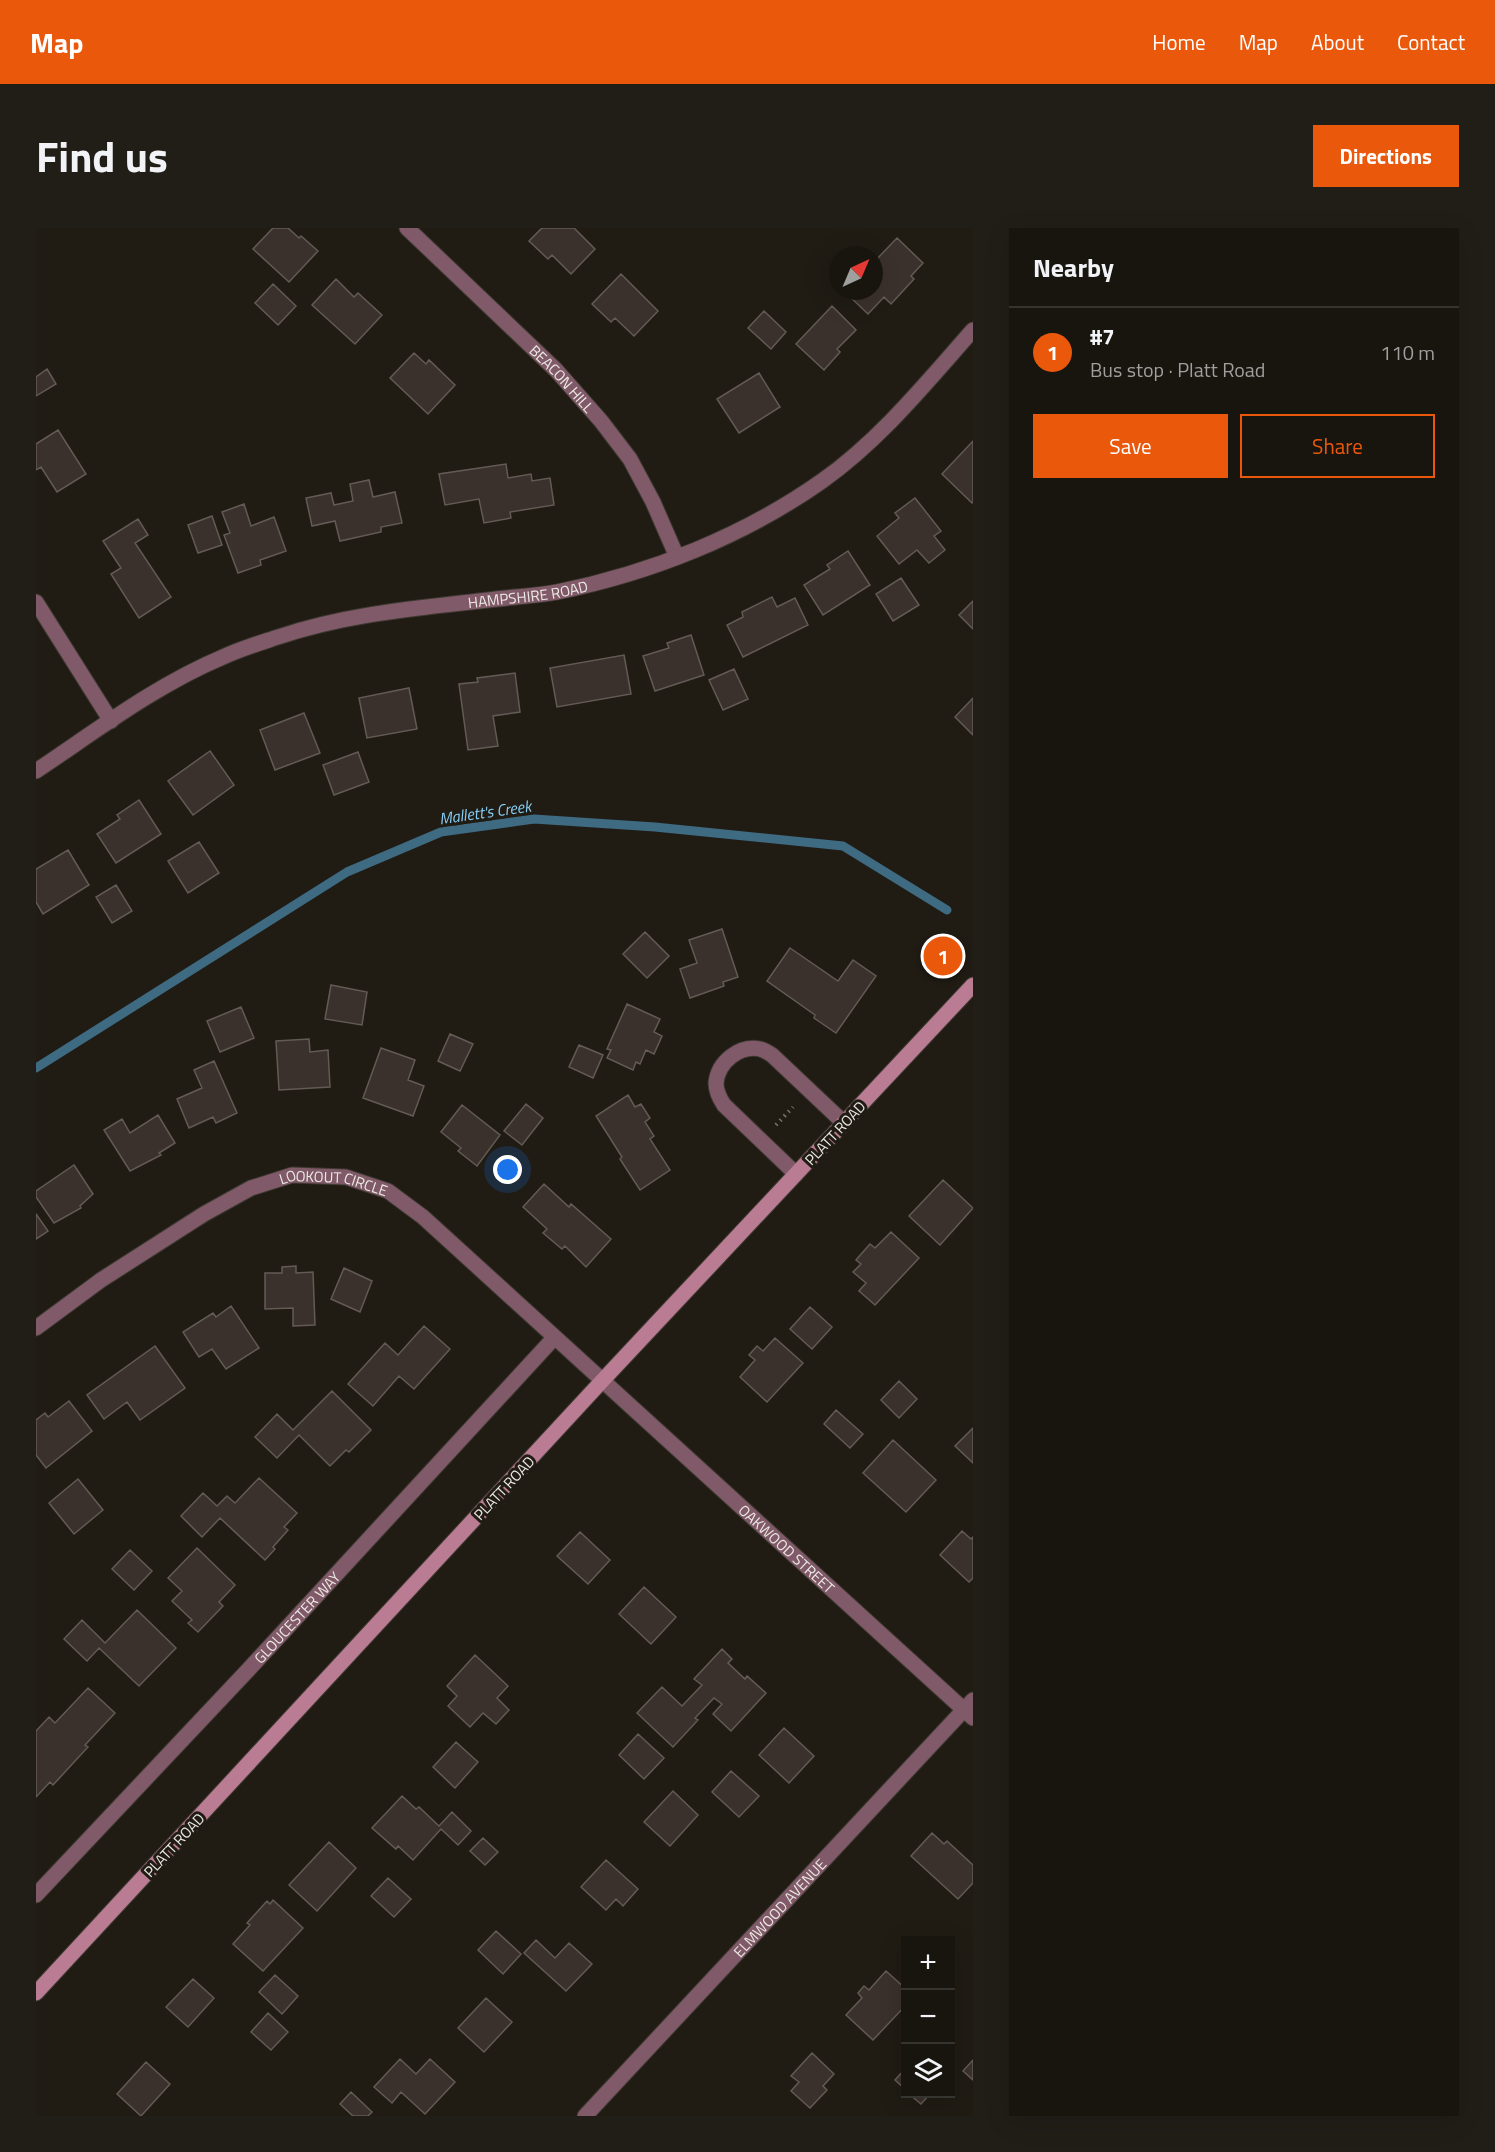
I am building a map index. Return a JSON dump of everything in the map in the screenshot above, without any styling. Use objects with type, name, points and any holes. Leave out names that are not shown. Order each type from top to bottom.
[{"type":"main road","name":"PLATT ROAD","points":[[36,1993],[602,1381],[973,985]]},
{"type":"street","name":"BEACON HILL","points":[[407,228],[556,370],[601,421],[630,459],[663,522],[677,557]]},
{"type":"street","name":"HAMPSHIRE ROAD","points":[[36,771],[169,685],[222,657],[290,633],[333,621],[383,612],[556,592],[626,574],[677,557],[746,526],[823,480],[869,441],[912,399],[973,330]]},
{"type":"street","points":[[36,602],[111,722]]},
{"type":"street","points":[[796,1174],[724,1105],[718,1095],[716,1084],[720,1071],[728,1059],[746,1049],[760,1049],[772,1055],[844,1123]]},
{"type":"street","name":"LOOKOUT CIRCLE","points":[[36,1328],[101,1280],[204,1214],[251,1188],[292,1175],[346,1177],[388,1191],[423,1217],[602,1381]]},
{"type":"street","name":"GLOUCESTER WAY","points":[[36,1895],[249,1669],[554,1338]]},
{"type":"street","name":"OAKWOOD STREET","points":[[602,1381],[970,1709]]},
{"type":"street","name":"ELMWOOD AVENUE","points":[[585,2116],[970,1709]]},
{"type":"path","points":[[774,1127],[794,1106]]},
{"type":"building","points":[[273,228],[288,228],[318,251],[289,282],[253,249]]},
{"type":"building","points":[[542,228],[574,228],[595,249],[571,274],[552,255],[548,259],[529,241]]},
{"type":"building","points":[[897,238],[923,263],[911,276],[914,279],[891,304],[883,298],[883,253]]},
{"type":"building","points":[[621,274],[658,311],[634,336],[615,318],[611,322],[592,304]]},
{"type":"building","points":[[336,279],[354,297],[358,293],[382,315],[355,344],[312,305]]},
{"type":"building","points":[[273,284],[296,306],[278,325],[255,303]]},
{"type":"building","points":[[853,300],[881,300],[868,314]]},
{"type":"building","points":[[832,306],[856,330],[837,349],[840,352],[824,370],[796,344]]},
{"type":"building","points":[[764,311],[786,332],[771,349],[748,328]]},
{"type":"building","points":[[414,353],[426,364],[429,360],[455,385],[428,414],[390,378]]},
{"type":"building","points":[[47,369],[56,384],[36,396],[36,377]]},
{"type":"building","points":[[759,373],[780,407],[739,433],[717,399]]},
{"type":"building","points":[[58,430],[86,474],[57,492],[41,467],[36,470],[36,444]]},
{"type":"building","points":[[973,441],[973,502],[972,503],[942,474]]},
{"type":"building","points":[[506,464],[508,478],[531,474],[532,481],[550,478],[554,505],[510,512],[511,518],[484,523],[479,499],[445,505],[439,474]]},
{"type":"building","points":[[369,480],[373,497],[395,492],[402,523],[381,527],[381,532],[340,541],[335,521],[312,526],[306,498],[331,493],[334,505],[353,501],[350,484]]},
{"type":"building","points":[[915,498],[941,531],[934,536],[945,550],[929,563],[917,550],[899,564],[877,536],[899,518],[895,513]]},
{"type":"building","points":[[244,504],[251,526],[274,517],[286,551],[260,560],[261,565],[238,573],[224,535],[230,533],[222,512]]},
{"type":"building","points":[[212,516],[222,545],[198,553],[188,525]]},
{"type":"building","points":[[138,519],[148,535],[135,543],[171,597],[139,618],[111,574],[121,568],[103,541]]},
{"type":"building","points":[[848,551],[870,585],[823,615],[804,585],[830,569],[827,565]]},
{"type":"building","points":[[901,578],[919,605],[893,621],[876,594]]},
{"type":"building","points":[[772,597],[777,607],[795,598],[808,625],[743,657],[727,625],[743,617],[742,612]]},
{"type":"building","points":[[973,601],[973,629],[959,615]]},
{"type":"building","points":[[691,635],[704,675],[655,691],[643,656],[669,648],[667,643]]},
{"type":"building","points":[[624,655],[631,694],[557,707],[550,668]]},
{"type":"building","points":[[734,669],[748,699],[723,710],[709,680]]},
{"type":"building","points":[[515,673],[520,712],[493,716],[498,746],[468,750],[459,684],[478,682],[477,678]]},
{"type":"building","points":[[409,688],[417,729],[367,738],[359,698]]},
{"type":"building","points":[[973,698],[973,735],[955,717]]},
{"type":"building","points":[[304,713],[320,753],[275,770],[260,730]]},
{"type":"building","points":[[210,751],[234,785],[193,815],[168,781]]},
{"type":"building","points":[[358,752],[369,782],[334,795],[323,765]]},
{"type":"building","points":[[139,800],[161,834],[116,863],[97,834],[120,819],[117,815]]},
{"type":"building","points":[[199,842],[219,873],[188,893],[168,861]]},
{"type":"building","points":[[68,850],[89,885],[43,914],[36,902],[36,869]]},
{"type":"building","points":[[116,885],[132,911],[112,923],[96,897]]},
{"type":"building","points":[[722,929],[738,977],[723,982],[724,986],[690,998],[680,969],[697,963],[689,940]]},
{"type":"building","points":[[645,932],[669,956],[647,978],[623,954]]},
{"type":"building","points":[[790,948],[838,981],[853,960],[876,976],[836,1033],[767,981]]},
{"type":"building","points":[[331,985],[367,992],[362,1025],[325,1019]]},
{"type":"building","points":[[627,1004],[660,1019],[654,1032],[662,1036],[654,1054],[646,1050],[640,1064],[636,1062],[633,1070],[607,1058],[611,1050],[607,1049]]},
{"type":"building","points":[[241,1007],[254,1038],[220,1052],[207,1021]]},
{"type":"building","points":[[450,1034],[473,1044],[460,1071],[438,1061]]},
{"type":"building","points":[[309,1039],[310,1052],[328,1050],[330,1087],[279,1090],[276,1041]]},
{"type":"building","points":[[579,1045],[603,1055],[593,1078],[569,1067]]},
{"type":"building","points":[[381,1048],[415,1060],[408,1080],[424,1086],[413,1116],[363,1098]]},
{"type":"building","points":[[214,1061],[237,1113],[216,1123],[213,1117],[189,1128],[177,1099],[202,1088],[194,1070]]},
{"type":"building","points":[[628,1095],[635,1107],[641,1104],[650,1118],[645,1122],[654,1136],[650,1139],[670,1170],[640,1190],[596,1116]]},
{"type":"building","points":[[526,1104],[543,1118],[522,1145],[504,1131]]},
{"type":"building","points":[[462,1105],[500,1135],[477,1166],[458,1151],[461,1148],[441,1132]]},
{"type":"building","points":[[158,1115],[175,1143],[159,1153],[161,1155],[130,1171],[104,1130],[122,1119],[130,1133]]},
{"type":"building","points":[[74,1165],[93,1194],[80,1206],[81,1208],[54,1223],[36,1197],[36,1191]]},
{"type":"building","points":[[943,1180],[973,1208],[940,1245],[909,1216]]},
{"type":"building","points":[[544,1184],[569,1207],[571,1204],[611,1239],[586,1267],[565,1246],[562,1249],[543,1233],[547,1229],[523,1207]]},
{"type":"building","points":[[36,1214],[48,1231],[36,1239]]},
{"type":"building","points":[[891,1232],[919,1258],[875,1305],[859,1291],[866,1283],[853,1272],[861,1264],[856,1260],[870,1244],[875,1248]]},
{"type":"building","points":[[296,1266],[296,1273],[313,1272],[315,1325],[293,1326],[293,1308],[265,1309],[265,1273],[282,1273],[282,1267]]},
{"type":"building","points":[[344,1268],[372,1281],[360,1312],[331,1299]]},
{"type":"building","points":[[231,1306],[259,1348],[226,1369],[212,1349],[199,1357],[183,1332],[213,1313],[216,1317]]},
{"type":"building","points":[[810,1307],[832,1327],[812,1349],[790,1329]]},
{"type":"building","points":[[424,1326],[450,1349],[414,1389],[399,1376],[373,1406],[348,1384],[385,1343],[398,1355]]},
{"type":"building","points":[[775,1338],[803,1363],[767,1402],[740,1377],[755,1360],[749,1355],[757,1346],[763,1351]]},
{"type":"building","points":[[155,1346],[185,1388],[140,1420],[127,1402],[104,1419],[87,1395]]},
{"type":"building","points":[[899,1381],[917,1399],[899,1418],[881,1400]]},
{"type":"building","points":[[332,1391],[371,1430],[349,1452],[346,1450],[330,1466],[299,1435],[277,1458],[255,1437],[277,1414],[293,1430]]},
{"type":"building","points":[[69,1401],[92,1431],[46,1468],[36,1455],[36,1420],[45,1413],[48,1417]]},
{"type":"building","points":[[836,1410],[863,1434],[850,1448],[824,1424]]},
{"type":"building","points":[[973,1428],[973,1463],[955,1446]]},
{"type":"building","points":[[893,1440],[936,1480],[906,1512],[863,1473]]},
{"type":"building","points":[[259,1478],[297,1513],[284,1527],[288,1530],[265,1560],[220,1518],[202,1537],[181,1516],[203,1493],[217,1506],[227,1496],[235,1503]]},
{"type":"building","points":[[78,1479],[103,1510],[74,1534],[49,1503]]},
{"type":"building","points":[[962,1531],[971,1539],[973,1537],[973,1578],[969,1582],[940,1555]]},
{"type":"building","points":[[580,1532],[610,1560],[588,1584],[557,1556]]},
{"type":"building","points":[[197,1548],[235,1585],[219,1602],[223,1606],[198,1632],[188,1623],[192,1620],[172,1601],[182,1591],[168,1578]]},
{"type":"building","points":[[130,1550],[152,1571],[134,1590],[112,1569]]},
{"type":"building","points":[[644,1587],[676,1617],[651,1644],[619,1614]]},
{"type":"building","points":[[137,1610],[176,1648],[139,1686],[99,1648],[87,1661],[64,1639],[82,1620],[105,1643]]},
{"type":"building","points":[[722,1649],[732,1659],[728,1663],[745,1679],[747,1676],[766,1693],[731,1731],[713,1714],[722,1704],[714,1698],[695,1718],[698,1720],[673,1747],[637,1713],[662,1687],[682,1706],[702,1685],[694,1679]]},
{"type":"building","points":[[475,1655],[508,1686],[497,1698],[509,1710],[496,1724],[483,1713],[470,1727],[448,1706],[457,1696],[447,1686]]},
{"type":"building","points":[[88,1688],[115,1713],[85,1745],[88,1747],[53,1785],[50,1782],[36,1797],[36,1731],[49,1717],[55,1723]]},
{"type":"building","points":[[784,1728],[814,1756],[789,1783],[759,1755]]},
{"type":"building","points":[[638,1734],[664,1758],[644,1779],[619,1755]]},
{"type":"building","points":[[456,1742],[478,1762],[455,1788],[433,1767]]},
{"type":"building","points":[[731,1771],[759,1796],[739,1817],[712,1792]]},
{"type":"building","points":[[673,1791],[698,1815],[670,1846],[644,1822]]},
{"type":"building","points":[[402,1796],[416,1809],[419,1807],[439,1826],[452,1812],[471,1831],[458,1845],[441,1829],[413,1860],[398,1846],[396,1849],[372,1828]]},
{"type":"building","points":[[932,1833],[944,1844],[947,1841],[973,1865],[973,1883],[958,1899],[911,1856]]},
{"type":"building","points":[[483,1838],[498,1852],[485,1865],[470,1851]]},
{"type":"building","points":[[329,1842],[356,1868],[317,1911],[289,1885]]},
{"type":"building","points":[[606,1860],[638,1889],[623,1906],[616,1899],[606,1910],[581,1887]]},
{"type":"building","points":[[388,1878],[411,1899],[394,1917],[371,1896]]},
{"type":"building","points":[[273,1900],[303,1928],[263,1971],[233,1944],[250,1925],[247,1923],[267,1901],[270,1904]]},
{"type":"building","points":[[496,1931],[521,1954],[503,1974],[478,1950]]},
{"type":"building","points":[[536,1940],[555,1958],[569,1943],[592,1964],[566,1991],[524,1953]]},
{"type":"building","points":[[886,1971],[901,1984],[901,2010],[873,2040],[846,2015],[862,1998],[858,1993],[864,1986],[869,1990]]},
{"type":"building","points":[[275,1975],[298,1996],[282,2014],[259,1992]]},
{"type":"building","points":[[193,1979],[214,1998],[188,2027],[166,2007]]},
{"type":"building","points":[[486,1998],[512,2022],[484,2052],[458,2028]]},
{"type":"building","points":[[268,2013],[288,2032],[271,2050],[251,2032]]},
{"type":"building","points":[[812,2053],[834,2074],[823,2086],[827,2090],[810,2108],[791,2091],[799,2082],[791,2076]]},
{"type":"building","points":[[400,2059],[416,2074],[430,2059],[455,2082],[425,2114],[401,2092],[392,2103],[374,2087]]},
{"type":"building","points":[[973,2060],[973,2080],[963,2071]]},
{"type":"building","points":[[146,2062],[170,2084],[141,2116],[117,2094]]},
{"type":"building","points":[[901,2073],[901,2085],[895,2080]]},
{"type":"building","points":[[351,2092],[372,2112],[368,2116],[353,2116],[340,2104]]},
{"type":"building","points":[[914,2098],[926,2098],[921,2104]]},
{"type":"waterway","name":"Mallett's Creek","points":[[36,1068],[347,872],[441,832],[534,819],[655,827],[843,846],[947,910]]},
{"type":"place","name":"#7","points":[[943,956]]}]
